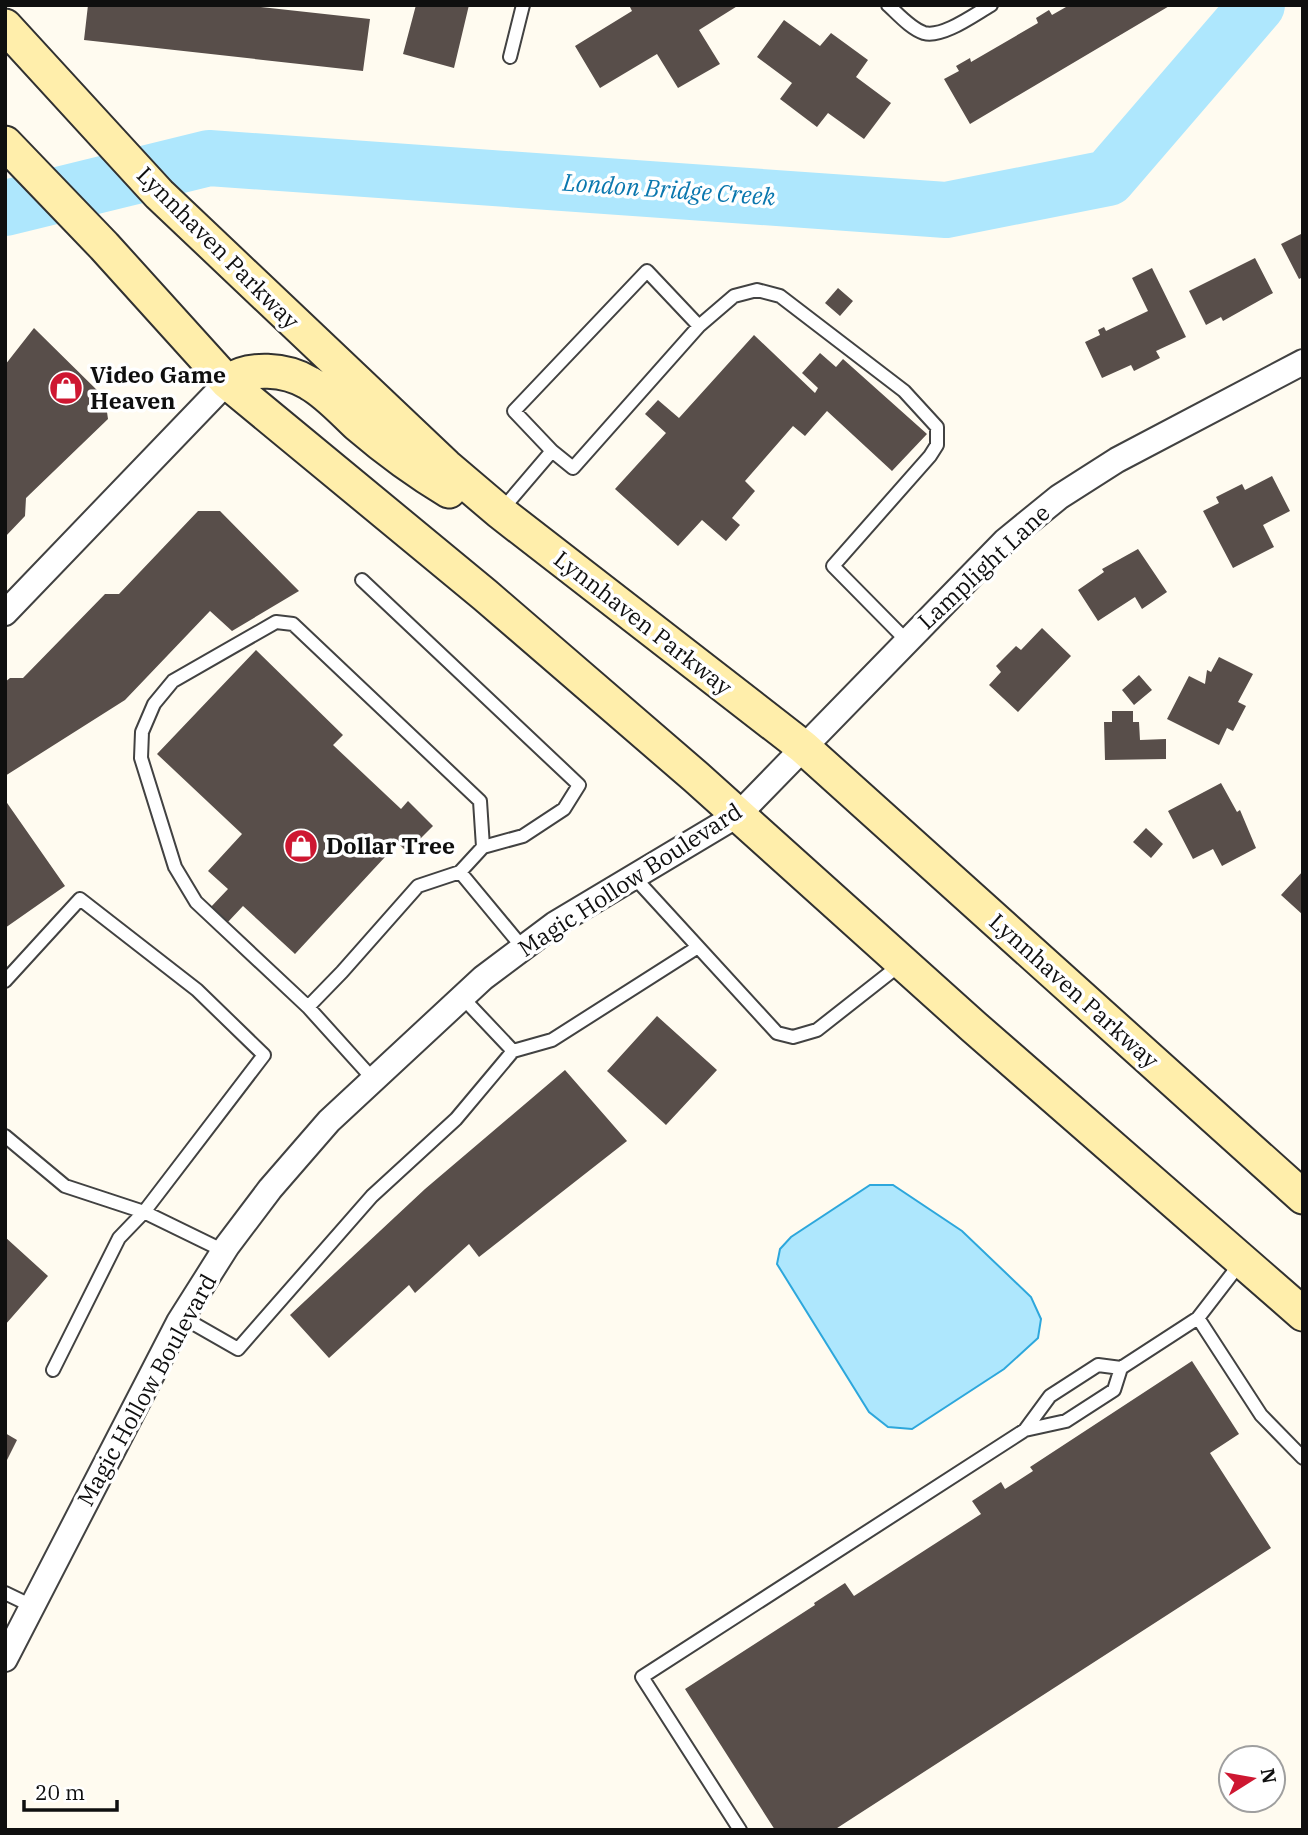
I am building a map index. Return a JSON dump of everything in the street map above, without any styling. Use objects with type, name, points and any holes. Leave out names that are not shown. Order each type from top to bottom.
[{"type":"main road","name":"Lynnhaven Parkway","points":[[5,26],[159,194],[436,457],[499,512],[803,747],[1303,1197]]},
{"type":"main road","points":[[9,147],[104,246],[227,383],[485,594],[1303,1314]]},
{"type":"main road","points":[[227,383],[236,376],[262,371],[288,374],[310,383],[376,440],[435,483],[477,507],[499,512]]},
{"type":"street","name":"Lamplight Lane","points":[[803,747],[1005,541],[1059,497],[1117,460],[1303,362]]},
{"type":"street","points":[[5,612],[227,383]]},
{"type":"street","name":"Magic Hollow Boulevard","points":[[5,1659],[182,1317],[224,1251],[270,1189],[329,1121],[462,997],[523,948],[555,924],[738,814],[803,747]]},
{"type":"lane","points":[[510,57],[523,5]]},
{"type":"lane","points":[[888,5],[924,33],[939,33],[991,5]]},
{"type":"lane","points":[[699,326],[646,271],[514,411],[551,451],[573,468],[699,326],[734,296],[757,290],[780,296],[904,391],[937,427],[937,445],[930,456],[833,566],[906,640]]},
{"type":"lane","points":[[499,512],[551,451]]},
{"type":"lane","points":[[308,1007],[418,886],[460,872],[483,847],[523,836],[564,809],[579,785],[362,580]]},
{"type":"lane","points":[[373,1079],[308,1007],[196,902],[175,867],[141,758],[142,732],[153,704],[173,681],[276,622],[293,624],[480,801],[483,847]]},
{"type":"lane","points":[[460,872],[523,948]]},
{"type":"lane","points":[[634,877],[777,1033],[793,1037],[817,1030],[903,963]]},
{"type":"lane","points":[[5,981],[80,899],[197,990],[264,1055],[144,1212],[118,1238],[53,1370]]},
{"type":"lane","points":[[182,1317],[238,1349],[372,1196],[456,1119],[513,1051],[552,1041],[698,947]]},
{"type":"lane","points":[[462,997],[513,1051]]},
{"type":"lane","points":[[5,1136],[65,1186],[144,1212],[224,1251]]},
{"type":"lane","points":[[740,1830],[642,1677],[1025,1430],[1066,1421],[1114,1390],[1121,1368],[1198,1318],[1242,1261]]},
{"type":"lane","points":[[1198,1318],[1261,1415],[1303,1458]]},
{"type":"lane","points":[[1025,1430],[1050,1396],[1098,1365],[1121,1368]]},
{"type":"lane","points":[[5,1593],[32,1606]]},
{"type":"water","points":[[870,1185],[893,1185],[962,1231],[1031,1297],[1041,1319],[1038,1338],[1004,1369],[912,1429],[888,1427],[869,1412],[777,1264],[780,1249],[791,1237]]},
{"type":"building","points":[[88,5],[242,5],[370,19],[363,71],[84,40]]},
{"type":"building","points":[[416,5],[469,5],[454,68],[403,54]]},
{"type":"building","points":[[629,5],[739,5],[699,30],[720,64],[678,88],[657,54],[600,88],[575,46],[632,11]]},
{"type":"building","points":[[1065,5],[1171,5],[970,124],[944,79],[959,71],[956,66],[970,58],[971,62],[1038,23],[1036,18],[1049,10],[1052,15],[1066,7]]},
{"type":"building","points":[[784,20],[820,46],[831,33],[868,60],[856,77],[891,103],[864,139],[828,113],[817,127],[780,99],[792,83],[757,57]]},
{"type":"building","points":[[1303,233],[1303,277],[1299,279],[1281,244]]},
{"type":"building","points":[[1255,258],[1273,293],[1223,321],[1221,317],[1206,325],[1189,291]]},
{"type":"building","points":[[1152,268],[1186,337],[1156,351],[1160,358],[1134,371],[1131,365],[1102,378],[1085,342],[1100,335],[1098,330],[1104,327],[1106,331],[1148,311],[1132,278]]},
{"type":"building","points":[[838,288],[853,301],[840,316],[825,303]]},
{"type":"building","points":[[34,328],[105,398],[108,419],[26,498],[25,516],[5,537],[5,365]]},
{"type":"building","points":[[754,335],[815,393],[818,388],[802,373],[820,353],[836,367],[843,359],[927,434],[892,471],[827,411],[805,436],[793,426],[745,481],[755,491],[732,518],[740,525],[726,541],[702,520],[678,546],[615,489],[666,433],[645,414],[658,400],[679,418]]},
{"type":"building","points":[[1272,476],[1290,511],[1263,525],[1274,547],[1233,568],[1203,511],[1219,503],[1216,497],[1242,484],[1245,490]]},
{"type":"building","points":[[198,511],[220,511],[299,591],[232,631],[210,611],[125,700],[5,776],[5,682],[10,678],[23,678],[105,594],[119,594]]},
{"type":"building","points":[[1138,549],[1167,592],[1142,609],[1135,597],[1098,621],[1078,590],[1104,572],[1102,569]]},
{"type":"building","points":[[1042,628],[1071,656],[1018,712],[989,685],[1001,672],[996,666],[1016,646],[1021,650]]},
{"type":"building","points":[[256,650],[343,735],[333,745],[401,809],[408,801],[433,826],[407,852],[398,843],[295,954],[243,906],[227,923],[209,909],[228,889],[208,871],[242,834],[157,754]]},
{"type":"building","points":[[1219,657],[1253,674],[1238,702],[1246,706],[1233,731],[1227,728],[1219,745],[1167,719],[1189,676],[1205,684],[1207,670],[1211,672]]},
{"type":"building","points":[[1139,675],[1152,690],[1134,705],[1122,690]]},
{"type":"building","points":[[1112,711],[1133,711],[1133,722],[1139,722],[1140,740],[1166,739],[1166,759],[1105,760],[1104,722],[1112,722]]},
{"type":"building","points":[[1221,783],[1237,812],[1240,810],[1256,848],[1222,866],[1213,849],[1193,859],[1168,811]]},
{"type":"building","points":[[5,800],[65,886],[5,928]]},
{"type":"building","points":[[1146,828],[1163,844],[1151,858],[1133,842]]},
{"type":"building","points":[[1303,871],[1303,915],[1281,895]]},
{"type":"building","points":[[657,1016],[717,1070],[666,1125],[607,1071]]},
{"type":"building","points":[[565,1070],[627,1141],[479,1257],[469,1244],[415,1293],[409,1285],[329,1358],[290,1315],[425,1189]]},
{"type":"building","points":[[5,1237],[48,1276],[5,1325]]},
{"type":"building","points":[[1192,1361],[1239,1434],[1210,1453],[1271,1548],[834,1830],[775,1830],[685,1689],[845,1583],[854,1596],[981,1514],[972,1501],[1001,1482],[1005,1489],[1033,1471],[1030,1467]]},
{"type":"building","points":[[5,1433],[17,1440],[5,1464]]},
{"type":"waterway","name":"London Bridge Creek","points":[[5,208],[209,158],[946,210],[1108,178],[1257,5]]},
{"type":"place","name":"Video Game Heaven","points":[[66,388]]},
{"type":"place","name":"Dollar Tree","points":[[301,846]]}]
